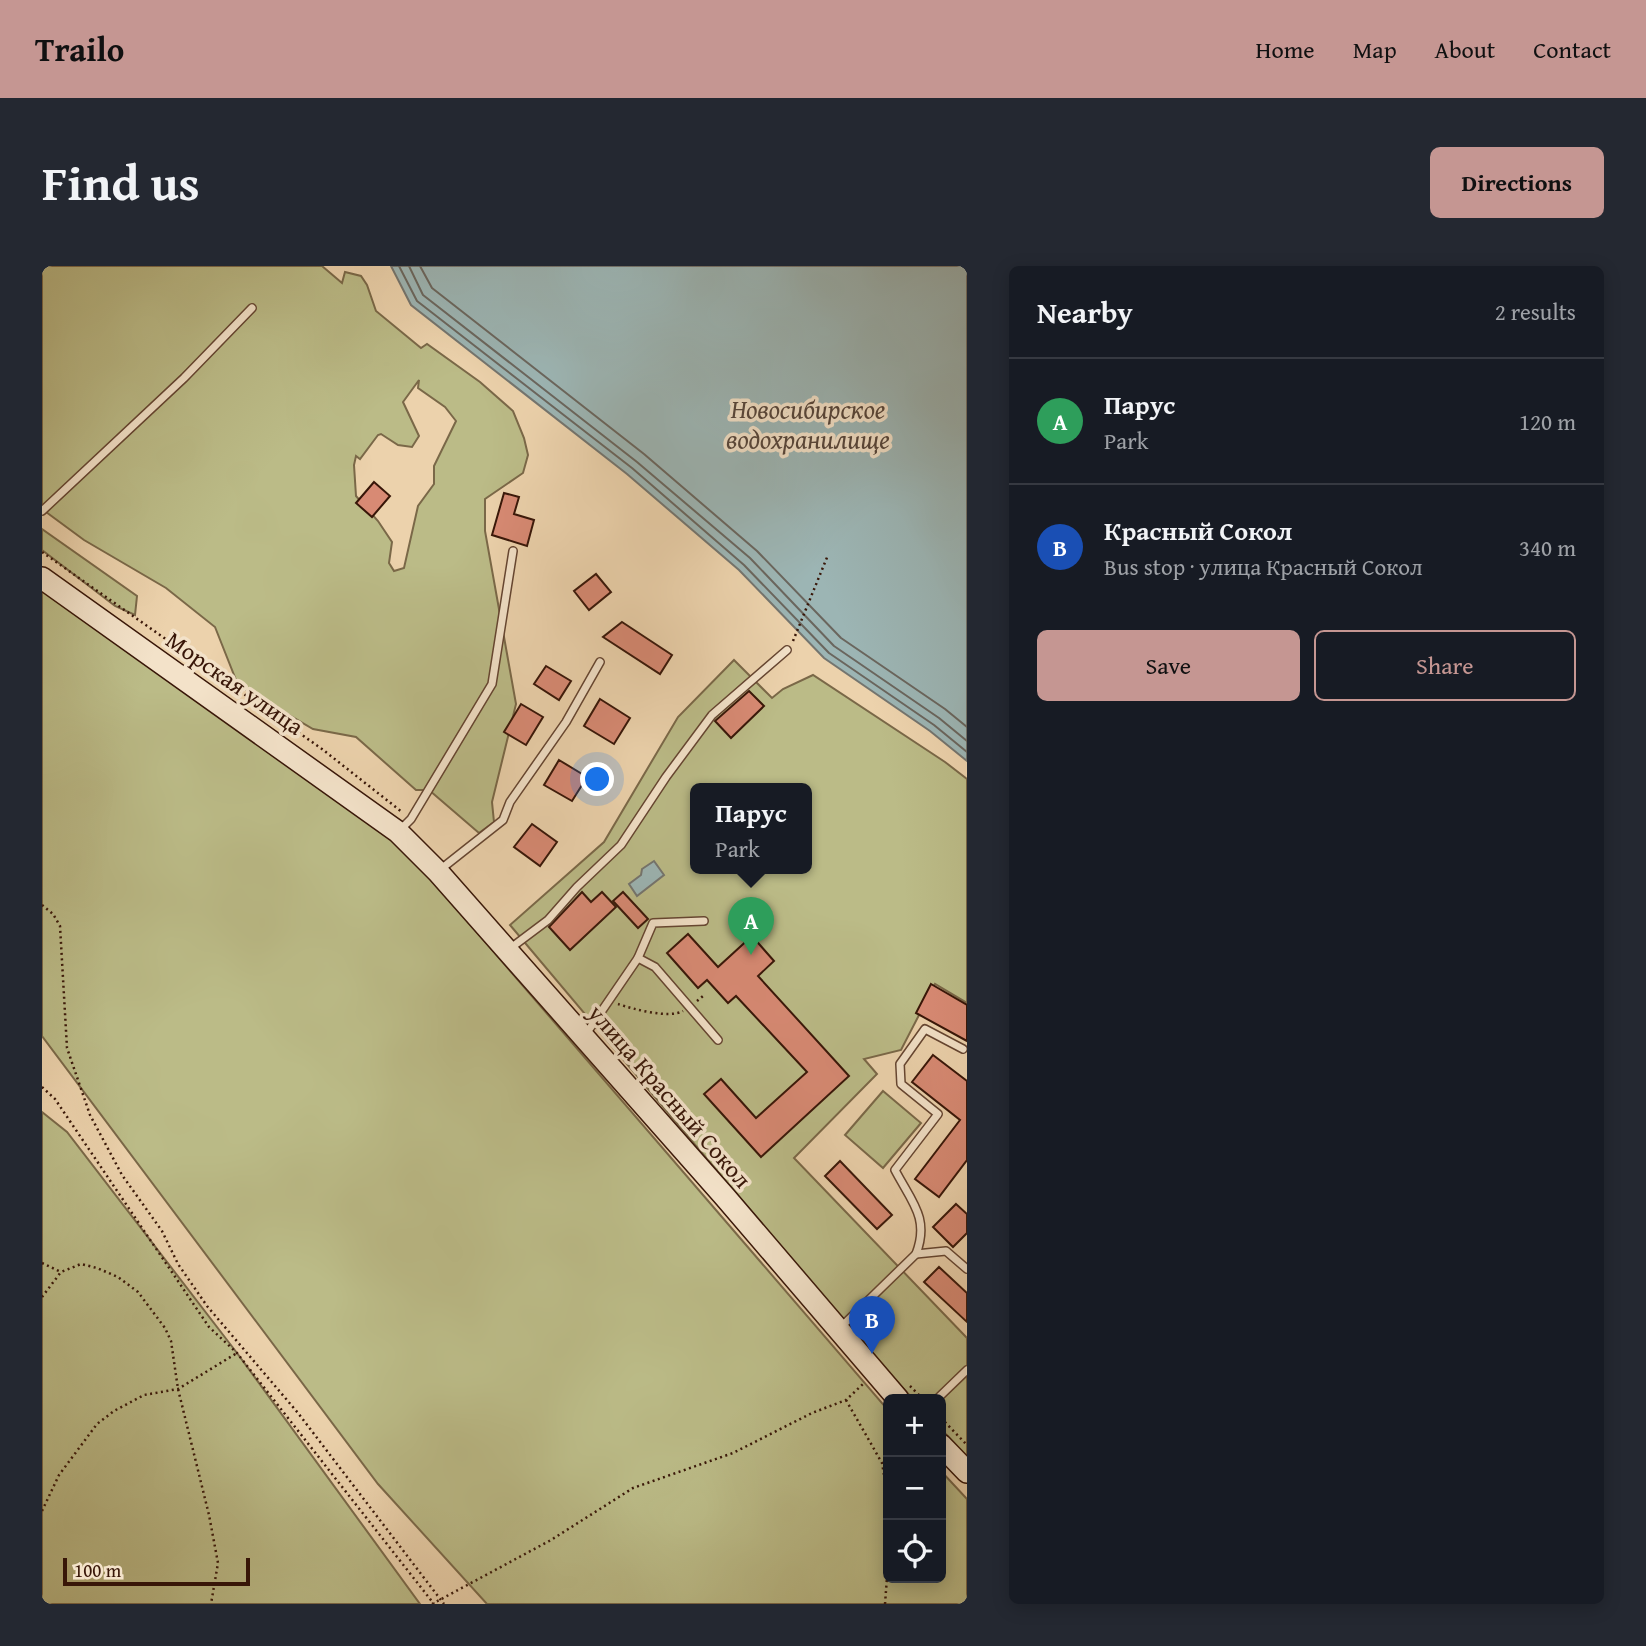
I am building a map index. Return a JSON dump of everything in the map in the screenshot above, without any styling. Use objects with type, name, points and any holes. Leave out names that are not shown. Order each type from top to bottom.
[{"type":"street","name":"Морская улица","points":[[42,578],[398,832]]},
{"type":"street","name":"улица Красный Сокол","points":[[398,832],[438,872],[584,1037],[894,1394]]},
{"type":"street","points":[[946,1450],[967,1472]]},
{"type":"lane","points":[[42,511],[184,378],[252,308]]},
{"type":"lane","points":[[398,832],[411,819],[492,684],[513,551]]},
{"type":"lane","points":[[508,951],[548,920],[621,845],[666,777],[712,715],[787,650]]},
{"type":"lane","points":[[438,872],[503,820],[510,802],[566,722],[600,662]]},
{"type":"lane","points":[[584,1037],[638,958],[653,923],[704,921]]},
{"type":"lane","points":[[638,958],[655,967],[718,1040]]},
{"type":"lane","points":[[838,1330],[916,1254],[922,1238],[922,1223],[895,1170],[938,1114],[901,1084],[900,1065],[925,1029],[963,1049]]},
{"type":"lane","points":[[916,1254],[946,1251],[967,1269]]},
{"type":"lane","points":[[942,1394],[967,1370]]},
{"type":"path","points":[[793,641],[828,555]]},
{"type":"path","points":[[42,905],[53,914],[60,926],[67,1048],[90,1115],[122,1175],[162,1231],[178,1264],[207,1306],[298,1413],[442,1602]]},
{"type":"path","points":[[608,1002],[639,1010],[677,1015],[702,996]]},
{"type":"path","points":[[42,1087],[55,1098],[209,1327],[237,1353],[433,1604],[442,1602],[551,1541],[633,1488],[733,1453],[812,1413],[846,1400],[876,1373]]},
{"type":"path","points":[[42,1263],[61,1272]]},
{"type":"path","points":[[42,1297],[61,1272],[81,1264],[118,1278],[138,1292],[165,1328],[171,1341],[178,1389],[218,1563],[211,1604]]},
{"type":"path","points":[[42,1511],[59,1475],[97,1424],[114,1411],[144,1395],[178,1389],[237,1353]]},
{"type":"path","points":[[846,1400],[883,1469]]},
{"type":"path","points":[[946,1423],[967,1445]]},
{"type":"path","points":[[885,1604],[887,1583]]},
{"type":"green space","points":[[42,266],[322,266],[342,283],[345,272],[361,276],[376,311],[421,348],[427,344],[480,382],[513,411],[524,438],[528,455],[523,473],[485,499],[485,531],[516,704],[492,802],[494,822],[479,833],[429,790],[416,790],[356,737],[313,729],[238,685],[215,627],[166,588],[84,540],[42,509]],"holes":[[[419,380],[418,388],[445,407],[456,421],[434,466],[434,484],[418,506],[404,568],[394,571],[389,563],[392,542],[356,496],[354,465],[356,456],[360,459],[381,434],[398,445],[412,447],[419,436],[403,402]]]},
{"type":"green space","points":[[42,529],[137,596],[135,615],[115,606],[42,550]]},
{"type":"green space","points":[[42,587],[401,844],[883,1404],[883,1583],[946,1583],[946,1476],[967,1499],[967,1604],[487,1604],[378,1484],[42,1036]]},
{"type":"green space","points":[[734,660],[772,698],[783,689],[813,675],[967,779],[967,1003],[935,984],[901,1050],[864,1059],[877,1074],[794,1158],[967,1338],[967,1457],[946,1434],[946,1394],[908,1394],[873,1356],[510,925],[604,842],[678,717]]},
{"type":"green space","points":[[883,1091],[921,1123],[883,1168],[845,1135]]},
{"type":"green space","points":[[42,1112],[67,1132],[237,1353],[420,1604],[42,1604]]},
{"type":"water","name":"Новосибирское водохранилище","points":[[391,266],[967,266],[967,761],[930,731],[824,658],[739,570],[627,474],[411,305]]},
{"type":"water","points":[[654,861],[664,875],[637,896],[629,884],[641,875],[642,869]]},
{"type":"building","points":[[374,482],[390,496],[372,517],[356,503]]},
{"type":"building","points":[[504,493],[519,497],[514,514],[534,520],[527,546],[492,535]]},
{"type":"building","points":[[596,574],[611,592],[589,610],[574,591]]},
{"type":"building","points":[[622,622],[672,655],[660,674],[603,637]]},
{"type":"building","points":[[546,666],[571,681],[559,700],[534,684]]},
{"type":"building","points":[[749,691],[764,706],[731,738],[715,721]]},
{"type":"building","points":[[600,699],[630,718],[614,744],[584,726]]},
{"type":"building","points":[[521,704],[543,717],[526,745],[504,732]]},
{"type":"building","points":[[559,760],[587,777],[572,801],[544,785]]},
{"type":"building","points":[[532,824],[557,842],[540,866],[514,847]]},
{"type":"building","points":[[582,892],[591,902],[602,892],[616,907],[570,950],[549,927]]},
{"type":"building","points":[[623,892],[648,919],[638,928],[613,901]]},
{"type":"building","points":[[688,934],[718,967],[752,936],[774,961],[758,976],[849,1076],[761,1157],[704,1094],[721,1079],[756,1118],[807,1072],[736,996],[728,1003],[707,980],[698,988],[667,953]]},
{"type":"building","points":[[931,984],[967,1005],[967,1041],[916,1013]]},
{"type":"building","points":[[933,1055],[967,1081],[967,1160],[939,1197],[915,1179],[960,1120],[912,1082]]},
{"type":"building","points":[[840,1161],[892,1215],[877,1229],[825,1176]]},
{"type":"building","points":[[956,1204],[967,1214],[967,1233],[953,1247],[933,1227]]},
{"type":"building","points":[[939,1267],[967,1293],[967,1322],[924,1282]]},
{"type":"place","name":"Парус","points":[[751,955]]},
{"type":"place","name":"Красный Сокол","points":[[872,1354]]}]
